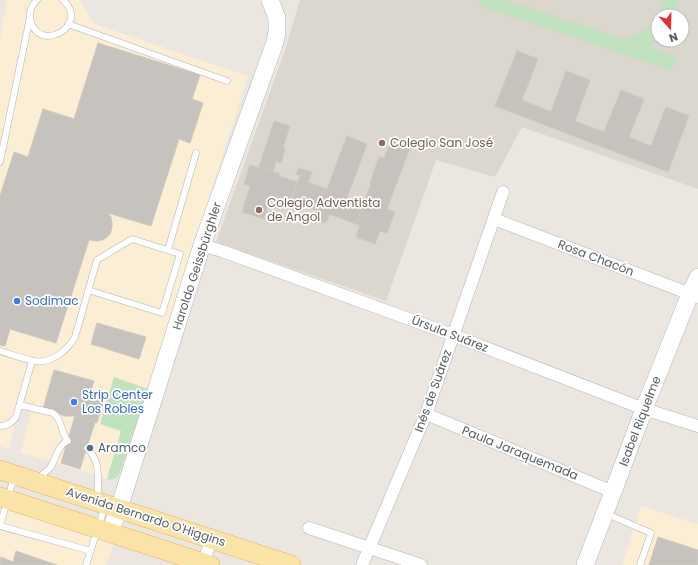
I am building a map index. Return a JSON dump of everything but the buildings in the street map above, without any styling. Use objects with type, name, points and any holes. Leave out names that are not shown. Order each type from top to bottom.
[{"type":"main road","name":"Avenida Bernardo O'Higgins","points":[[7,472],[291,565]]},
{"type":"main road","points":[[4,498],[205,564]]},
{"type":"street","name":"Haroldo Geissbürghler","points":[[104,530],[107,505],[170,317],[202,245],[274,45],[277,33],[277,18],[270,0]]},
{"type":"street","name":"Inés de Suárez","points":[[362,565],[426,414],[503,192]]},
{"type":"street","name":"Rosa Chacón","points":[[494,219],[694,296]]},
{"type":"street","name":"Úrsula Suárez","points":[[202,245],[453,335],[644,409],[698,426]]},
{"type":"street","name":"Isabel Riquelme","points":[[584,565],[614,492],[644,409],[694,296],[698,277]]},
{"type":"street","name":"Paula Jaraquemada","points":[[426,414],[614,492]]},
{"type":"street","points":[[309,528],[421,565]]},
{"type":"street","points":[[205,564],[211,539]]},
{"type":"lane","points":[[0,162],[31,10],[33,4],[37,0]]},
{"type":"lane","points":[[30,16],[34,29],[39,33],[45,36],[58,35],[63,31],[70,20],[68,6],[63,0]]},
{"type":"lane","points":[[68,24],[227,80]]},
{"type":"lane","points":[[168,250],[196,153]]},
{"type":"lane","points":[[0,351],[32,361],[50,359],[63,352],[72,343],[78,327],[88,290],[97,260],[132,239],[180,254],[170,317],[88,290]]},
{"type":"lane","points":[[0,426],[6,426],[14,421],[16,417],[32,361]]},
{"type":"lane","points":[[20,405],[57,415],[63,434],[68,442],[61,446],[51,467],[35,481]]},
{"type":"lane","points":[[87,448],[95,458],[97,464],[98,482],[107,505]]},
{"type":"lane","points":[[7,472],[0,526],[90,551]]},
{"type":"lane","points":[[605,513],[651,533],[640,565]]},
{"type":"lane","points":[[86,565],[90,551],[104,530]]},
{"type":"shaded area","points":[[7,0],[80,0],[94,24],[248,76],[148,389],[119,475],[114,480],[20,453],[34,402],[20,405],[9,449],[0,446],[0,39]]},
{"type":"shaded area","name":"Colegio San José","points":[[300,0],[698,0],[698,189],[522,127],[495,177],[436,160],[386,301],[216,242],[285,50]]},
{"type":"shaded area","points":[[0,502],[116,537],[106,565],[0,565]]},
{"type":"shaded area","points":[[641,506],[698,524],[698,565],[622,565]]},
{"type":"green space","points":[[475,0],[504,0],[624,39],[638,34],[650,26],[650,48],[677,57],[672,71],[484,7]]},
{"type":"green space","points":[[663,0],[679,0],[676,8],[661,8]]},
{"type":"green space","points":[[114,377],[148,389],[119,475],[115,479],[111,480],[107,479],[121,431],[100,424]]},
{"type":"place","name":"Colegio San José","points":[[382,143]]},
{"type":"place","name":"Colegio Adventista de Angol","points":[[259,210]]},
{"type":"place","name":"Sodimac","points":[[17,301]]},
{"type":"place","name":"Strip Center Los Robles","points":[[74,402]]},
{"type":"place","name":"Aramco","points":[[90,448]]}]
